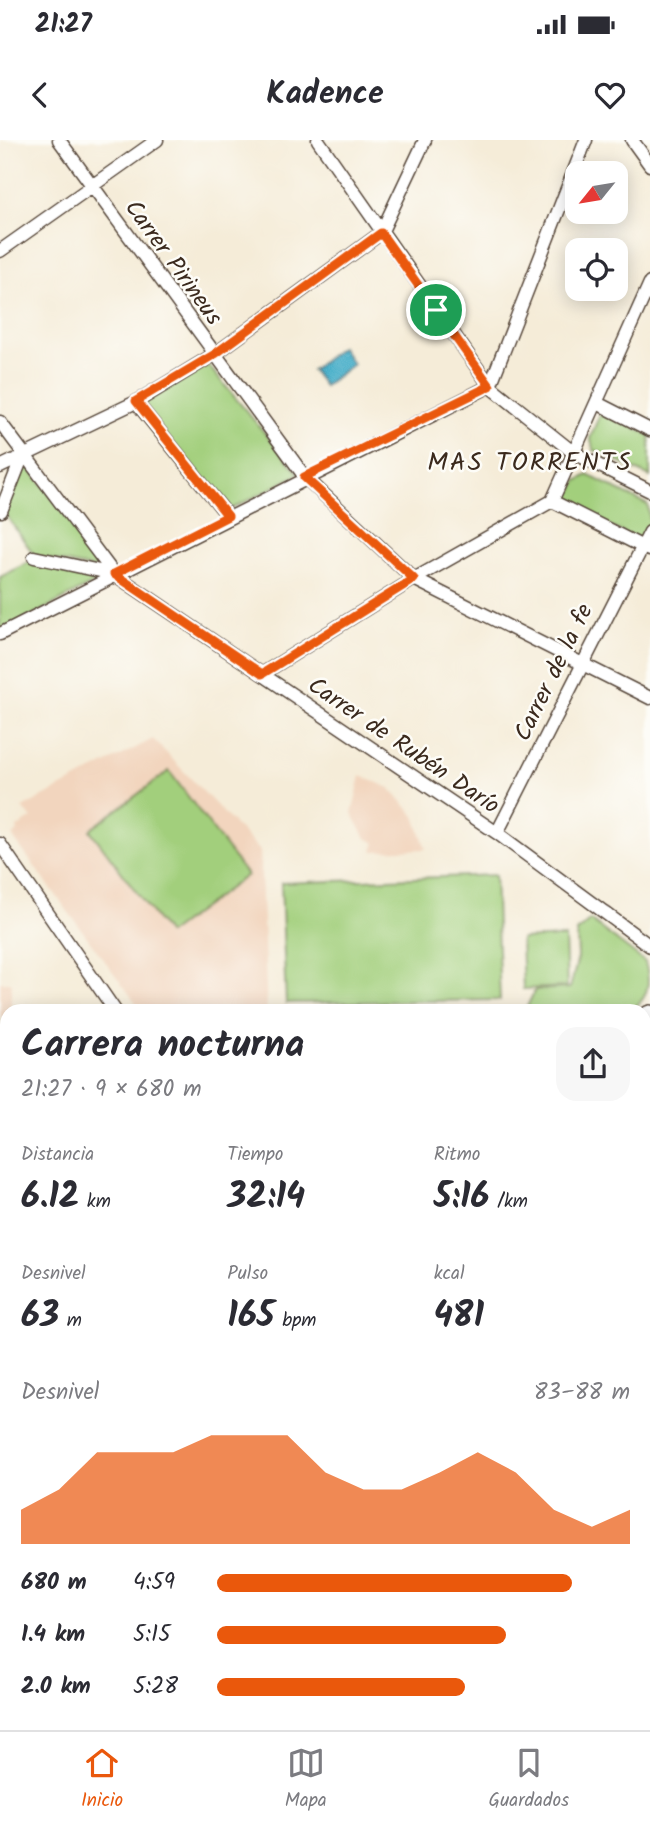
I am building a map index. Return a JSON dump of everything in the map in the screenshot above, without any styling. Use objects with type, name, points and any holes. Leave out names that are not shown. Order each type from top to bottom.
[{"type":"street","name":"Carrer Pirineus","points":[[59,140],[304,477],[414,579],[650,698]]},
{"type":"street","points":[[0,251],[157,140]]},
{"type":"street","points":[[318,140],[490,386],[574,453],[650,491]]},
{"type":"street","points":[[0,467],[136,401],[215,354],[381,233],[425,140]]},
{"type":"street","points":[[0,634],[304,477],[490,386],[586,140]]},
{"type":"street","points":[[632,140],[650,164]]},
{"type":"street","points":[[262,674],[414,579],[552,501],[650,283]]},
{"type":"street","points":[[136,401],[228,516]]},
{"type":"street","points":[[597,403],[650,430]]},
{"type":"street","name":"Carrer de Rubén Darío","points":[[0,422],[114,574],[496,833],[650,946]]},
{"type":"street","points":[[1,512],[23,455]]},
{"type":"street","points":[[552,501],[646,548]]},
{"type":"street","name":"Carrer de la fe","points":[[496,833],[581,665],[646,548],[650,532]]},
{"type":"street","points":[[34,557],[114,574]]},
{"type":"street","points":[[0,844],[110,1004]]},
{"type":"street","points":[[430,1730],[442,1730]]},
{"type":"shaded area","points":[[153,739],[260,851],[267,1004],[137,1004],[12,836],[18,832],[17,828],[32,818],[22,808]]},
{"type":"shaded area","points":[[361,776],[390,788],[415,816],[426,849],[372,851],[376,843],[366,838],[352,813]]},
{"type":"shaded area","points":[[0,982],[11,982],[11,1004],[0,1004]]},
{"type":"green space","points":[[207,364],[299,474],[230,510],[136,402]]},
{"type":"green space","points":[[601,411],[650,435],[650,477],[594,450],[590,438]]},
{"type":"green space","points":[[24,461],[110,572],[35,556],[3,511]]},
{"type":"green space","points":[[588,475],[648,505],[650,522],[639,541],[566,504],[577,481]]},
{"type":"green space","points":[[33,560],[110,575],[0,632],[0,577]]},
{"type":"green space","points":[[169,771],[247,875],[168,934],[90,830]]},
{"type":"green space","points":[[495,875],[500,1000],[286,1003],[281,883]]},
{"type":"green space","points":[[590,920],[645,962],[648,981],[646,993],[639,1003],[528,1004],[535,990],[570,988],[578,958],[577,932]]},
{"type":"green space","points":[[565,937],[567,987],[523,989],[521,939]]},
{"type":"water","points":[[341,347],[353,364],[324,386],[312,370]]},
{"type":"district","name":"MAS TORRENTS","points":[[530,461]]},
{"type":"route","points":[[381,233],[436,310],[490,386],[304,477],[414,579],[262,674],[114,574],[228,516],[136,401],[215,354],[381,233]]}]
